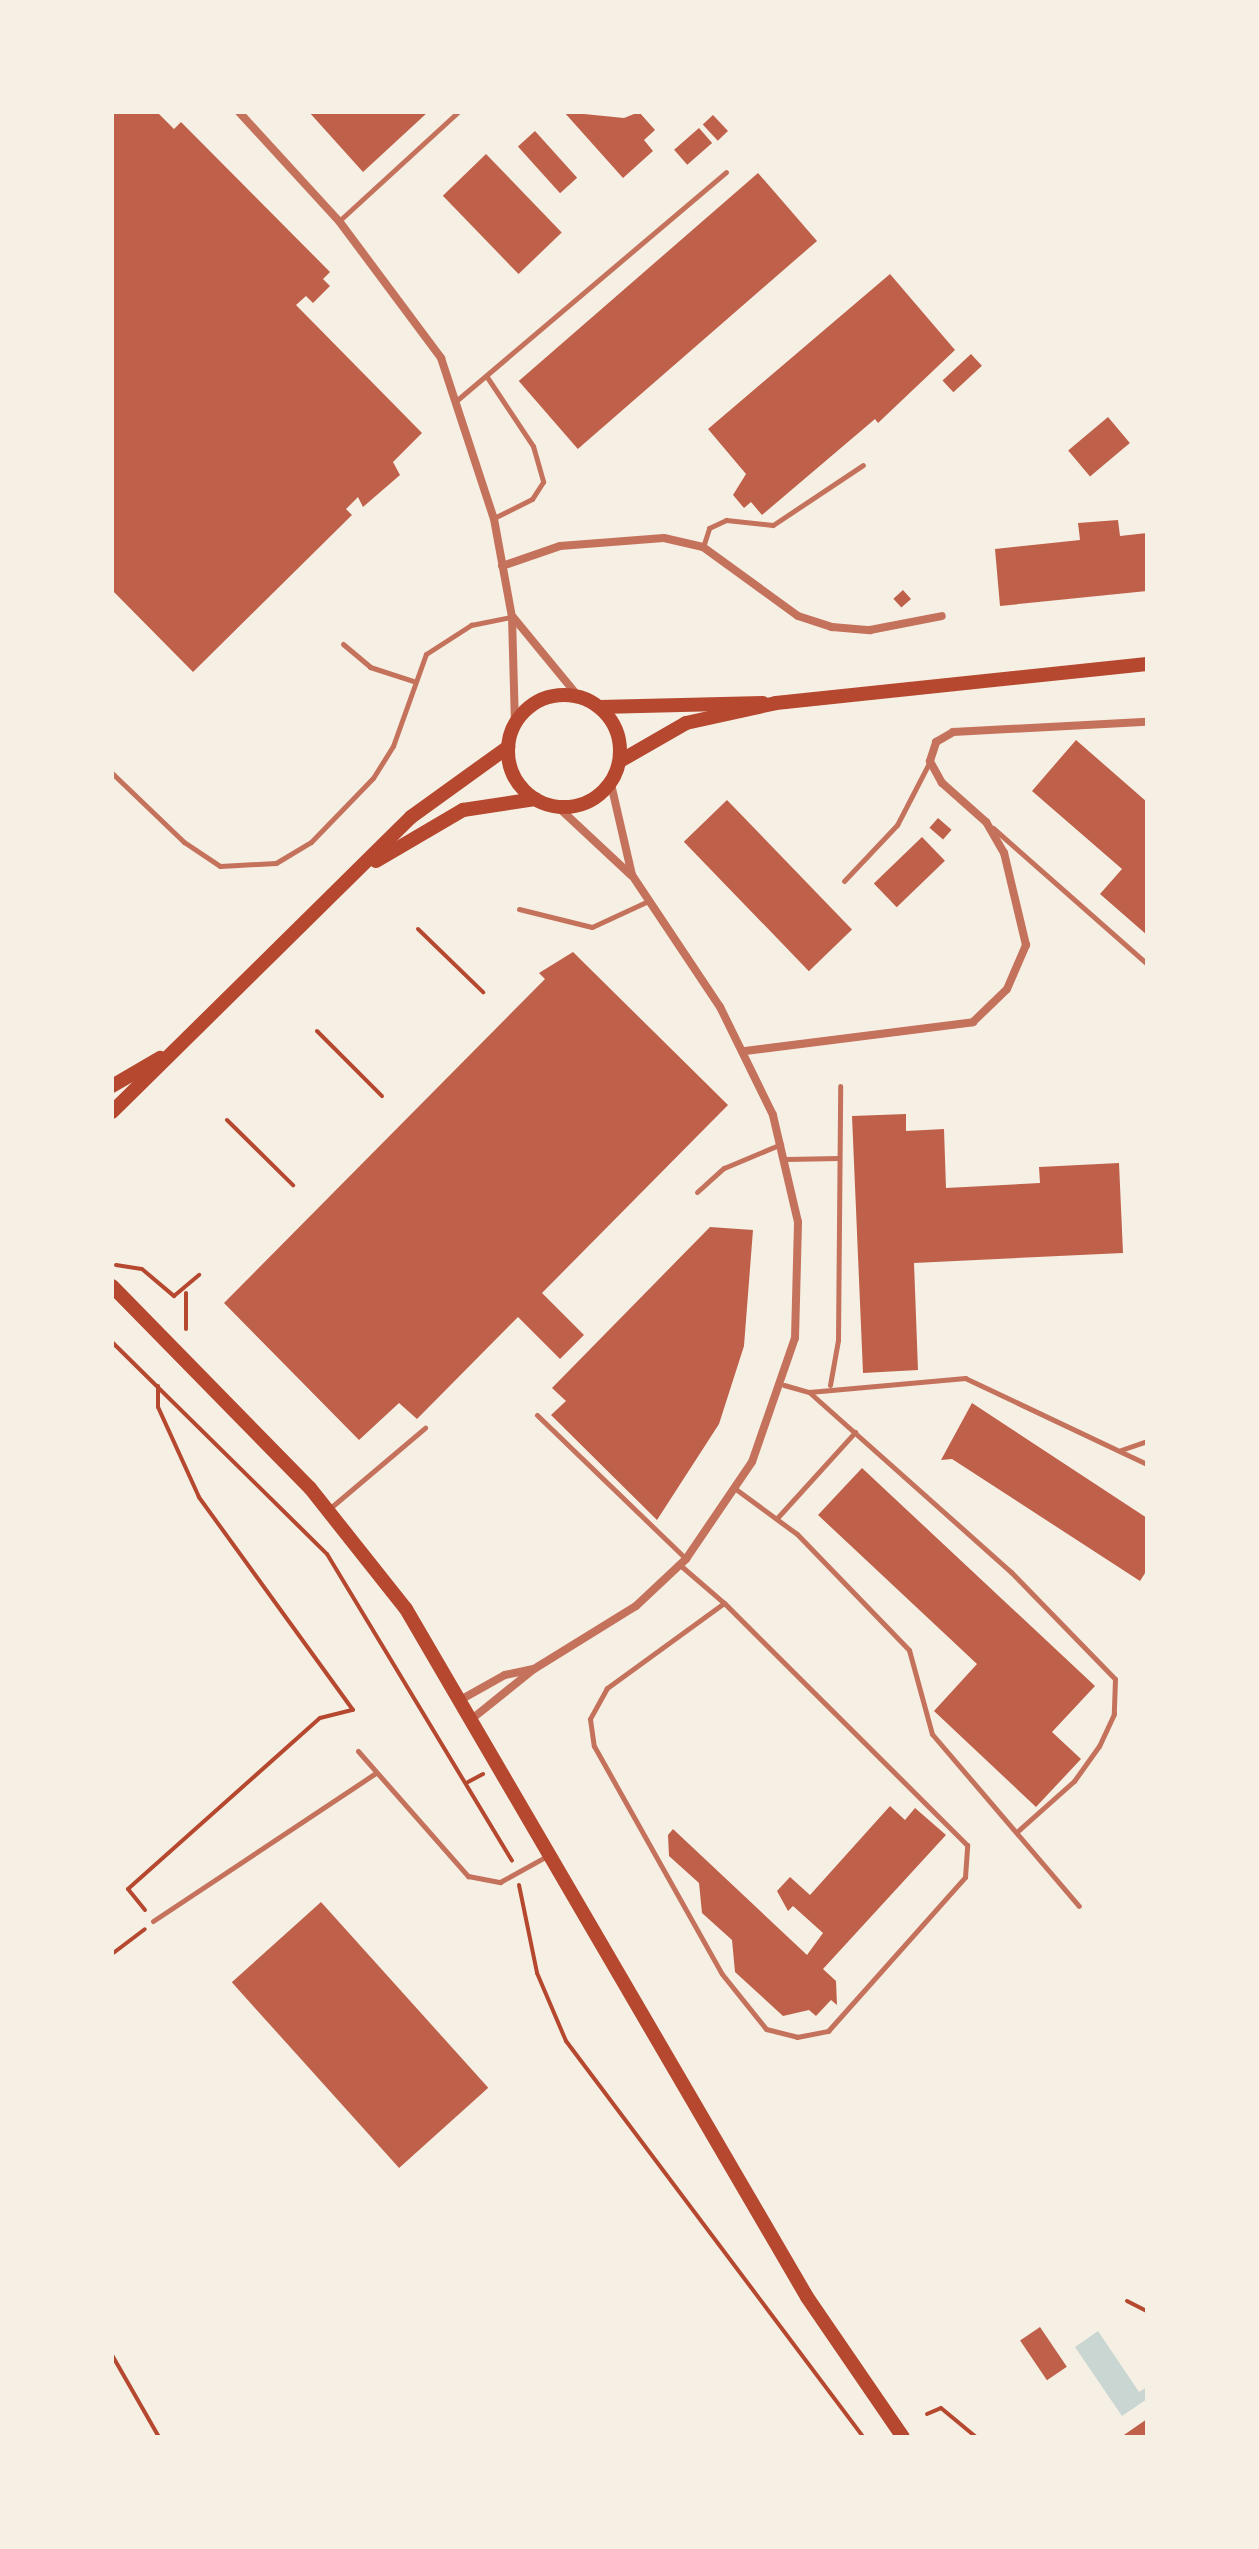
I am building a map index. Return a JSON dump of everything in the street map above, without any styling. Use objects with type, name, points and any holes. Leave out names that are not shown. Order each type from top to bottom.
[{"type":"main road","points":[[600,707],[776,703],[1147,664]]},
{"type":"main road","points":[[578,696],[600,707],[618,731],[620,761],[611,784],[589,802],[558,807],[535,799],[517,782],[508,747],[515,723],[542,699],[578,696]]},
{"type":"main road","points":[[620,761],[686,723],[776,703]]},
{"type":"main road","points":[[112,1112],[369,864],[411,817],[508,747]]},
{"type":"main road","points":[[369,864],[463,810],[535,799]]},
{"type":"main road","points":[[112,1086],[174,1049]]},
{"type":"main road","points":[[112,1286],[329,1509],[406,1609],[462,1699],[807,2297],[903,2437]]},
{"type":"street","points":[[239,112],[339,221],[441,358],[494,519],[512,617],[515,723]]},
{"type":"street","points":[[502,566],[612,537],[703,547],[798,616],[832,627],[870,630],[942,616]]},
{"type":"street","points":[[512,617],[578,696]]},
{"type":"street","points":[[745,1051],[973,1022],[1007,989],[1026,945],[1017,885],[986,822],[942,783],[930,761],[936,742],[953,732],[1147,722]]},
{"type":"street","points":[[611,784],[632,875]]},
{"type":"street","points":[[473,1718],[534,1669],[636,1606],[683,1562],[737,1490],[784,1385],[801,1291],[786,1159],[745,1051],[632,875],[558,807]]},
{"type":"street","points":[[462,1699],[505,1675],[534,1669]]},
{"type":"lane","points":[[339,221],[458,112]]},
{"type":"lane","points":[[456,401],[726,172]]},
{"type":"lane","points":[[487,377],[533,446],[543,482],[532,499],[494,519]]},
{"type":"lane","points":[[703,547],[709,528],[726,520],[773,525],[863,465]]},
{"type":"lane","points":[[112,773],[184,842],[220,866],[276,863],[311,842],[373,778],[393,746],[413,681],[426,654],[446,637],[512,617]]},
{"type":"lane","points":[[343,644],[370,667],[413,681]]},
{"type":"lane","points":[[844,881],[897,825],[930,761]]},
{"type":"lane","points":[[986,822],[1147,964]]},
{"type":"lane","points":[[519,909],[559,923],[592,927],[648,901]]},
{"type":"lane","points":[[830,1385],[838,1340],[840,1086]]},
{"type":"lane","points":[[697,1192],[724,1168],[782,1143]]},
{"type":"lane","points":[[786,1159],[839,1158]]},
{"type":"lane","points":[[809,1392],[830,1385],[965,1378],[1147,1464]]},
{"type":"lane","points":[[784,1385],[809,1392],[855,1432],[1011,1572],[1115,1679],[1114,1714],[1099,1746],[1074,1781],[1019,1830]]},
{"type":"lane","points":[[537,1415],[967,1845],[965,1877],[828,2031],[797,2037],[766,2029],[715,1962],[594,1746],[590,1719],[607,1688],[724,1603]]},
{"type":"lane","points":[[329,1509],[425,1428]]},
{"type":"lane","points":[[778,1517],[855,1432]]},
{"type":"lane","points":[[1121,1451],[1147,1441]]},
{"type":"lane","points":[[737,1490],[778,1517],[909,1650],[932,1734],[1019,1830],[1079,1906]]},
{"type":"lane","points":[[358,1751],[468,1876],[500,1882],[551,1853]]},
{"type":"lane","points":[[153,1921],[376,1773]]},
{"type":"path","points":[[418,929],[483,992]]},
{"type":"path","points":[[317,1031],[382,1096]]},
{"type":"path","points":[[227,1120],[293,1185]]},
{"type":"path","points":[[116,1265],[142,1269],[174,1296],[186,1293]]},
{"type":"path","points":[[186,1329],[186,1293],[199,1275]]},
{"type":"path","points":[[112,1954],[153,1921],[128,1889],[320,1718],[353,1710],[199,1497],[158,1407],[158,1386]]},
{"type":"path","points":[[468,1782],[490,1770]]},
{"type":"path","points":[[1127,2301],[1147,2311]]},
{"type":"path","points":[[112,2355],[159,2437]]},
{"type":"path","points":[[927,2414],[941,2408],[976,2437]]},
{"type":"shaded area","points":[[1098,2331],[1139,2392],[1147,2387],[1147,2399],[1122,2416],[1075,2347]]},
{"type":"building","points":[[112,112],[157,112],[174,129],[181,122],[330,272],[323,279],[330,286],[313,303],[306,296],[296,305],[422,433],[393,462],[400,475],[363,507],[358,497],[346,509],[352,515],[193,672],[112,590]]},
{"type":"building","points":[[309,112],[428,112],[363,172]]},
{"type":"building","points":[[564,112],[624,118],[639,112],[655,130],[644,140],[653,151],[623,178]]},
{"type":"building","points":[[713,115],[728,131],[718,141],[703,125]]},
{"type":"building","points":[[699,128],[712,143],[687,165],[674,150]]},
{"type":"building","points":[[535,131],[577,178],[560,193],[518,146]]},
{"type":"building","points":[[486,154],[562,232],[519,274],[443,196]]},
{"type":"building","points":[[758,173],[817,241],[578,449],[519,381]]},
{"type":"building","points":[[890,274],[955,350],[878,423],[875,419],[762,515],[751,502],[744,508],[733,495],[746,474],[708,429]]},
{"type":"building","points":[[971,354],[982,366],[953,392],[942,381]]},
{"type":"building","points":[[1108,417],[1130,443],[1090,476],[1068,450]]},
{"type":"building","points":[[1118,520],[1120,536],[1147,533],[1147,591],[1000,606],[995,549],[1080,540],[1078,523]]},
{"type":"building","points":[[903,590],[911,599],[901,608],[893,599]]},
{"type":"building","points":[[1076,740],[1147,802],[1147,935],[1100,894],[1122,869],[1032,791]]},
{"type":"building","points":[[727,800],[852,929],[809,971],[684,842]]},
{"type":"building","points":[[938,818],[952,830],[943,840],[929,828]]},
{"type":"building","points":[[922,837],[945,861],[897,907],[874,884]]},
{"type":"building","points":[[573,952],[728,1105],[542,1293],[584,1335],[560,1359],[518,1317],[417,1419],[399,1403],[359,1440],[224,1303],[545,979],[539,973]]},
{"type":"building","points":[[906,1114],[906,1131],[944,1129],[946,1188],[1040,1183],[1039,1167],[1119,1163],[1123,1253],[914,1263],[918,1370],[863,1373],[852,1116]]},
{"type":"building","points":[[710,1227],[753,1230],[744,1346],[719,1424],[657,1520],[551,1415],[566,1401],[552,1388]]},
{"type":"building","points":[[972,1403],[1147,1518],[1147,1570],[1140,1581],[952,1459],[941,1460]]},
{"type":"building","points":[[862,1468],[1095,1686],[1052,1732],[1081,1759],[1036,1807],[934,1711],[977,1664],[818,1515]]},
{"type":"building","points":[[890,1806],[905,1820],[915,1808],[946,1835],[823,1969],[836,1981],[837,2005],[831,2000],[816,2016],[809,2010],[783,2016],[735,1972],[732,1940],[702,1913],[699,1883],[669,1856],[668,1835],[673,1829],[807,1955],[823,1933],[793,1906],[788,1911],[777,1891],[790,1877],[810,1895]]},
{"type":"building","points":[[321,1902],[488,2088],[399,2168],[232,1982]]},
{"type":"building","points":[[1040,2327],[1067,2367],[1047,2380],[1020,2340]]},
{"type":"building","points":[[1147,2419],[1147,2437],[1121,2437]]}]
